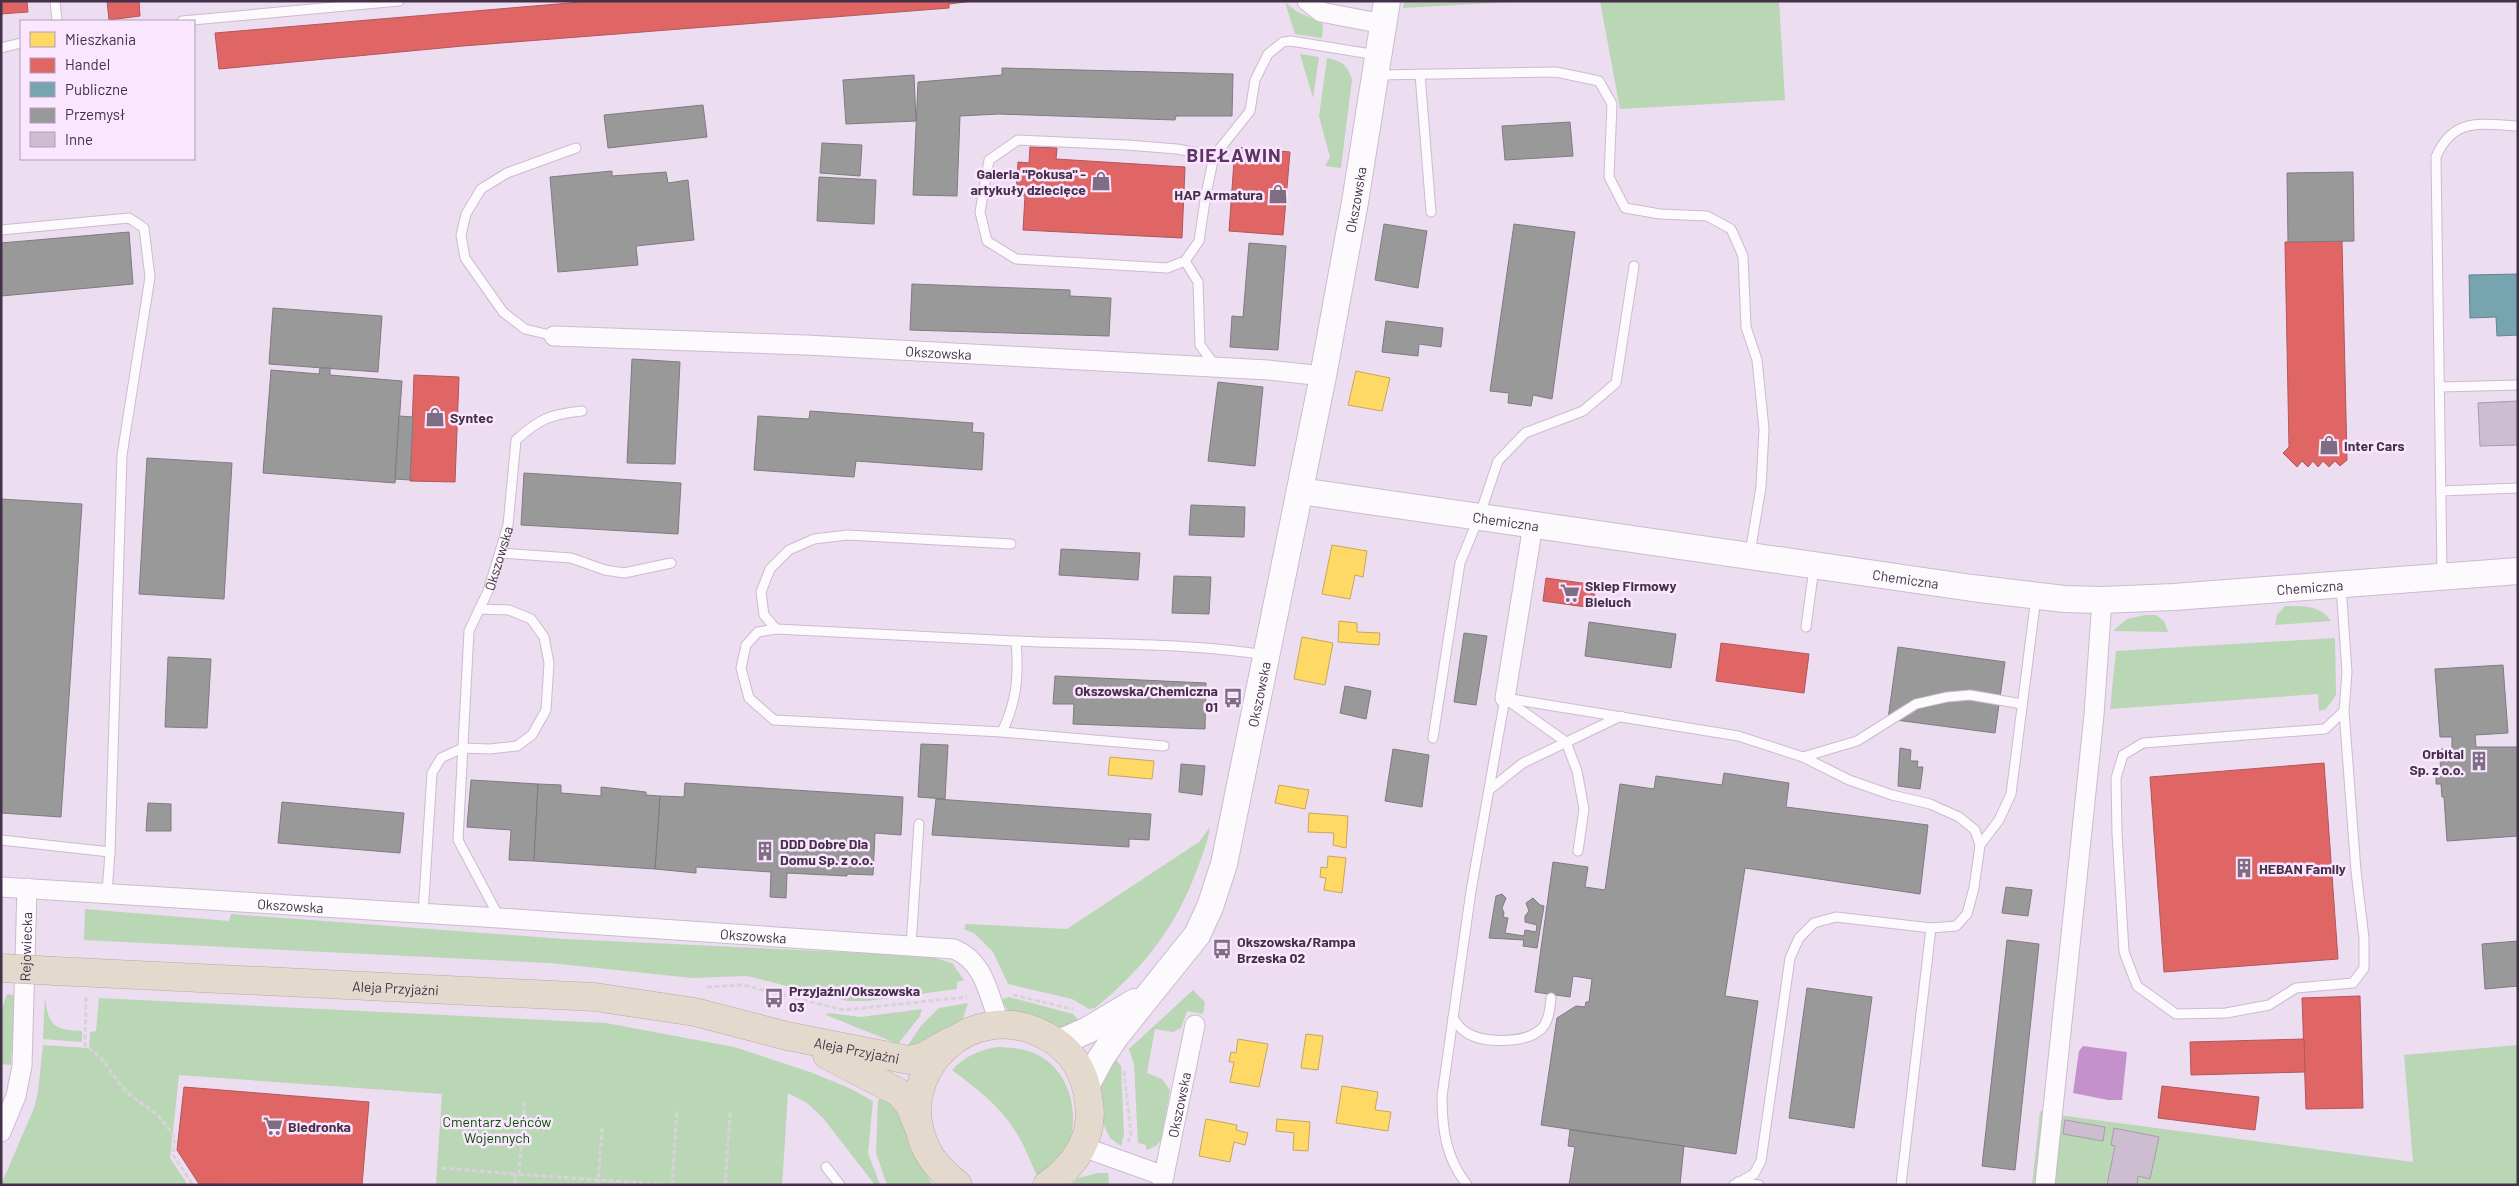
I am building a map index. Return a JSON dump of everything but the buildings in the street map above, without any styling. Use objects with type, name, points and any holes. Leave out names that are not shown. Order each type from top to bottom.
[{"type":"highway","name":"Aleja Przyjaźni","points":[[2,968],[595,997],[695,1012],[787,1036],[909,1060],[925,1056],[951,1041],[989,1025]]},
{"type":"highway","points":[[989,1025],[1031,1028],[1059,1043],[1076,1061],[1087,1084],[1091,1116],[1083,1147],[1064,1173],[1047,1185]]},
{"type":"highway","name":"Aleja Przyjaźni","points":[[787,1036],[856,1069],[898,1092],[909,1104],[926,1149],[935,1163],[958,1185]]},
{"type":"highway","points":[[918,1126],[918,1094],[930,1065],[951,1041]]},
{"type":"street","name":"Okszowska","points":[[1087,1084],[1101,1058],[1149,994],[1171,970],[1197,935],[1210,907],[1228,851],[1268,656],[1355,202],[1385,12],[1321,12],[1306,1]]},
{"type":"street","name":"Okszowska","points":[[554,336],[806,345],[1216,367],[1323,376]]},
{"type":"street","name":"Chemiczna","points":[[1300,490],[2036,596],[2102,600],[2174,597],[2518,571]]},
{"type":"street","points":[[1505,698],[1533,525]]},
{"type":"street","points":[[2045,1185],[2092,734],[2102,600]]},
{"type":"street","points":[[1,887],[108,893]]},
{"type":"street","name":"Rejowiecka","points":[[1,1132],[16,1096],[22,1066],[27,888]]},
{"type":"street","name":"Okszowska","points":[[108,893],[954,949],[967,954],[981,972],[986,988],[989,1025]]},
{"type":"street","name":"Okszowska","points":[[1059,1043],[1088,1030],[1149,994]]},
{"type":"street","name":"Okszowska","points":[[1163,1180],[1194,1025]]},
{"type":"street","points":[[1083,1147],[1163,1180]]},
{"type":"lane","points":[[55,1],[57,20]]},
{"type":"lane","points":[[193,20],[399,1]]},
{"type":"lane","points":[[1214,156],[1177,149],[1018,140],[989,160],[980,212],[987,241],[1016,259],[1167,268],[1185,261],[1199,241],[1214,156],[1235,133],[1250,111],[1256,80],[1268,54],[1283,42],[1420,74],[1556,72],[1599,81],[1612,104],[1609,177],[1626,208],[1660,214],[1707,216],[1731,229],[1743,256],[1746,327],[1757,360],[1764,429],[1761,487],[1750,555]]},
{"type":"lane","points":[[1,48],[20,43]]},
{"type":"lane","points":[[1420,74],[1431,212]]},
{"type":"lane","points":[[2442,577],[2436,157],[2443,141],[2458,128],[2475,124],[2518,126]]},
{"type":"lane","points":[[554,336],[525,329],[503,312],[465,258],[461,235],[466,214],[481,189],[507,173],[576,148]]},
{"type":"lane","points":[[1,230],[129,218],[144,228],[150,277],[122,455],[108,893]]},
{"type":"lane","points":[[1185,261],[1198,282],[1200,345],[1216,367]]},
{"type":"lane","points":[[1433,738],[1460,563],[1479,517],[1498,461],[1525,433],[1583,411],[1616,382],[1634,266]]},
{"type":"lane","points":[[2440,387],[2518,385]]},
{"type":"lane","name":"Okszowska","points":[[499,918],[458,840],[469,631],[488,591],[508,524],[516,440],[535,423],[560,413],[582,411]]},
{"type":"lane","points":[[2442,490],[2518,488]]},
{"type":"lane","points":[[776,629],[764,615],[761,592],[770,569],[788,550],[814,539],[848,535],[1011,544]]},
{"type":"lane","points":[[500,553],[571,558],[605,570],[624,573],[670,563]]},
{"type":"lane","points":[[1806,627],[1814,565]]},
{"type":"lane","points":[[2341,583],[2347,672],[2344,711],[2356,871],[2364,938],[2364,968],[2353,983],[2296,988],[2269,1005],[2226,1013],[2176,1014],[2137,986],[2124,952],[2116,833],[2116,778],[2123,756],[2144,743],[2325,729],[2344,711]]},
{"type":"lane","points":[[1980,846],[1999,820],[2011,794],[2036,596]]},
{"type":"lane","points":[[423,914],[432,774],[441,758],[463,748],[490,749],[518,746],[532,735],[546,710],[549,663],[544,637],[531,619],[509,610],[480,609]]},
{"type":"lane","points":[[1164,746],[1002,732],[774,720],[749,698],[741,668],[746,645],[758,632],[776,629],[1016,641],[1131,643],[1222,649],[1268,656]]},
{"type":"lane","points":[[1002,732],[1013,710],[1018,669],[1016,641]]},
{"type":"lane","points":[[1803,757],[1857,741],[1887,721],[1924,702],[1970,695],[2022,704]]},
{"type":"lane","points":[[1505,698],[1738,736],[1803,757],[1849,780],[1892,796],[1930,804],[1960,817],[1975,830],[1980,846],[1974,888],[1966,914],[1956,926],[1931,928],[1836,917],[1814,923],[1799,938],[1790,958],[1761,1161],[1754,1174],[1736,1184]]},
{"type":"lane","points":[[1505,698],[1566,742],[1577,772],[1584,809],[1578,851]]},
{"type":"lane","points":[[1467,1185],[1448,1154],[1442,1122],[1442,1096],[1471,891],[1505,698]]},
{"type":"lane","points":[[1489,790],[1523,764],[1621,716]]},
{"type":"lane","points":[[911,945],[919,824]]},
{"type":"lane","points":[[1,840],[110,852]]},
{"type":"lane","points":[[1901,1185],[1931,928]]},
{"type":"lane","points":[[1453,1018],[1463,1030],[1475,1037],[1499,1040],[1524,1039],[1541,1030],[1548,1016],[1552,998]]},
{"type":"lane","points":[[826,1167],[840,1185]]},
{"type":"lane","points":[[1736,1184],[1759,1185]]},
{"type":"path","points":[[86,991],[85,1045],[97,1053],[110,1067],[123,1087],[138,1102],[155,1113],[169,1128],[175,1138],[173,1155],[193,1185]]},
{"type":"path","points":[[515,1185],[525,1099]]},
{"type":"path","points":[[442,1168],[671,1185],[677,1109]]},
{"type":"path","points":[[725,1185],[730,1113]]},
{"type":"path","points":[[598,1185],[602,1128]]},
{"type":"green space","points":[[1404,1],[1532,1],[1403,8]]},
{"type":"green space","points":[[1600,1],[1779,1],[1785,100],[1620,109]]},
{"type":"green space","points":[[1285,2],[1296,11],[1323,24],[1322,38],[1295,34]]},
{"type":"green space","points":[[1300,54],[1319,57],[1313,98]]},
{"type":"green space","points":[[1327,58],[1343,64],[1352,79],[1341,168],[1325,166],[1330,157],[1319,116]]},
{"type":"green space","points":[[2285,606],[2317,609],[2331,621],[2275,625],[2277,615]]},
{"type":"green space","points":[[2145,615],[2156,615],[2164,621],[2168,632],[2113,631],[2127,619]]},
{"type":"green space","points":[[2335,638],[2336,695],[2326,709],[2319,711],[2318,694],[2110,709],[2116,651]]},
{"type":"green space","points":[[1210,827],[1189,889],[1169,927],[1157,945],[1129,978],[1095,1008],[1089,1009],[1072,999],[1008,984],[993,952],[975,934],[964,929],[966,924],[1067,929],[1199,842]]},
{"type":"green space","points":[[85,909],[229,921],[231,914],[564,939],[928,956],[952,963],[964,980],[957,982],[957,989],[867,1001],[848,1001],[747,976],[692,978],[550,963],[84,940]]},
{"type":"green space","points":[[1193,990],[1205,1002],[1203,1014],[1187,1011],[1181,1028],[1173,1032],[1155,1029],[1147,1073],[1162,1079],[1170,1090],[1161,1140],[1156,1146],[1146,1150],[1146,1145],[1138,1143],[1134,1064],[1129,1049]]},
{"type":"green space","points":[[7,994],[15,995],[11,1065],[1,1064],[1,1011]]},
{"type":"green space","points":[[45,996],[48,1014],[54,1024],[65,1029],[82,1031],[82,1042],[43,1039]]},
{"type":"green space","points":[[1009,997],[1073,1014],[1080,1021],[1060,1030],[1010,1013],[1001,1000]]},
{"type":"green space","name":"Cmentarz Jeńców Wojennych","points":[[99,998],[606,1023],[734,1047],[810,1072],[849,1088],[873,1101],[868,1153],[880,1185],[875,1185],[823,1118],[807,1103],[788,1093],[782,1185],[436,1185],[442,1094],[179,1075],[170,1158],[188,1185],[1,1185],[34,1108],[38,1092],[43,1045],[89,1048],[90,1032],[96,1031]]},
{"type":"green space","points":[[968,1003],[962,1022],[904,1051],[921,1026],[939,1008]]},
{"type":"green space","points":[[922,1009],[920,1016],[898,1044],[826,1015],[828,1013],[861,1017]]},
{"type":"green space","points":[[2518,1045],[2518,1185],[2032,1185],[2040,1111],[2058,1115],[2413,1162],[2404,1055]]},
{"type":"green space","points":[[998,1047],[1027,1051],[1048,1061],[1065,1083],[1070,1096],[1073,1124],[1070,1138],[1060,1158],[1038,1178],[1016,1132],[1003,1114],[987,1098],[952,1070],[973,1054]]},
{"type":"green space","points":[[1113,1056],[1121,1066],[1124,1134],[1121,1146],[1110,1138],[1102,1121],[1100,1086]]},
{"type":"green space","points":[[883,1092],[898,1106],[910,1149],[933,1185],[887,1185],[876,1153],[878,1101]]},
{"type":"green space","points":[[1098,1173],[1108,1173],[1109,1185],[1072,1185],[1078,1178]]},
{"type":"shaded area","points":[[2083,1046],[2127,1052],[2122,1100],[2108,1100],[2073,1093],[2079,1051]]},
{"type":"place","name":"Galeria \"Pokusa\" - artykuły dziecięce","points":[[1101,181]]},
{"type":"place","name":"HAP Armatura","points":[[1278,194]]},
{"type":"place","name":"Syntec","points":[[435,417]]},
{"type":"place","name":"Inter Cars","points":[[2329,445]]},
{"type":"place","name":"Sklep Firmowy Bieluch","points":[[1570,593]]},
{"type":"place","name":"Okszowska/Chemiczna 01","points":[[1233,698]]},
{"type":"place","name":"Orbital Sp. z o.o.","points":[[2479,761]]},
{"type":"place","name":"DDD Dobre Dla Domu Sp. z o.o.","points":[[765,851]]},
{"type":"place","name":"HEBAN Family","points":[[2244,868]]},
{"type":"place","name":"Okszowska/Rampa Brzeska 02","points":[[1222,949]]},
{"type":"place","name":"Przyjaźni/Okszowska 03","points":[[774,998]]},
{"type":"place","name":"Biedronka","points":[[273,1126]]},
{"type":"district","name":"BIEŁAWIN","points":[[1234,154]]}]
